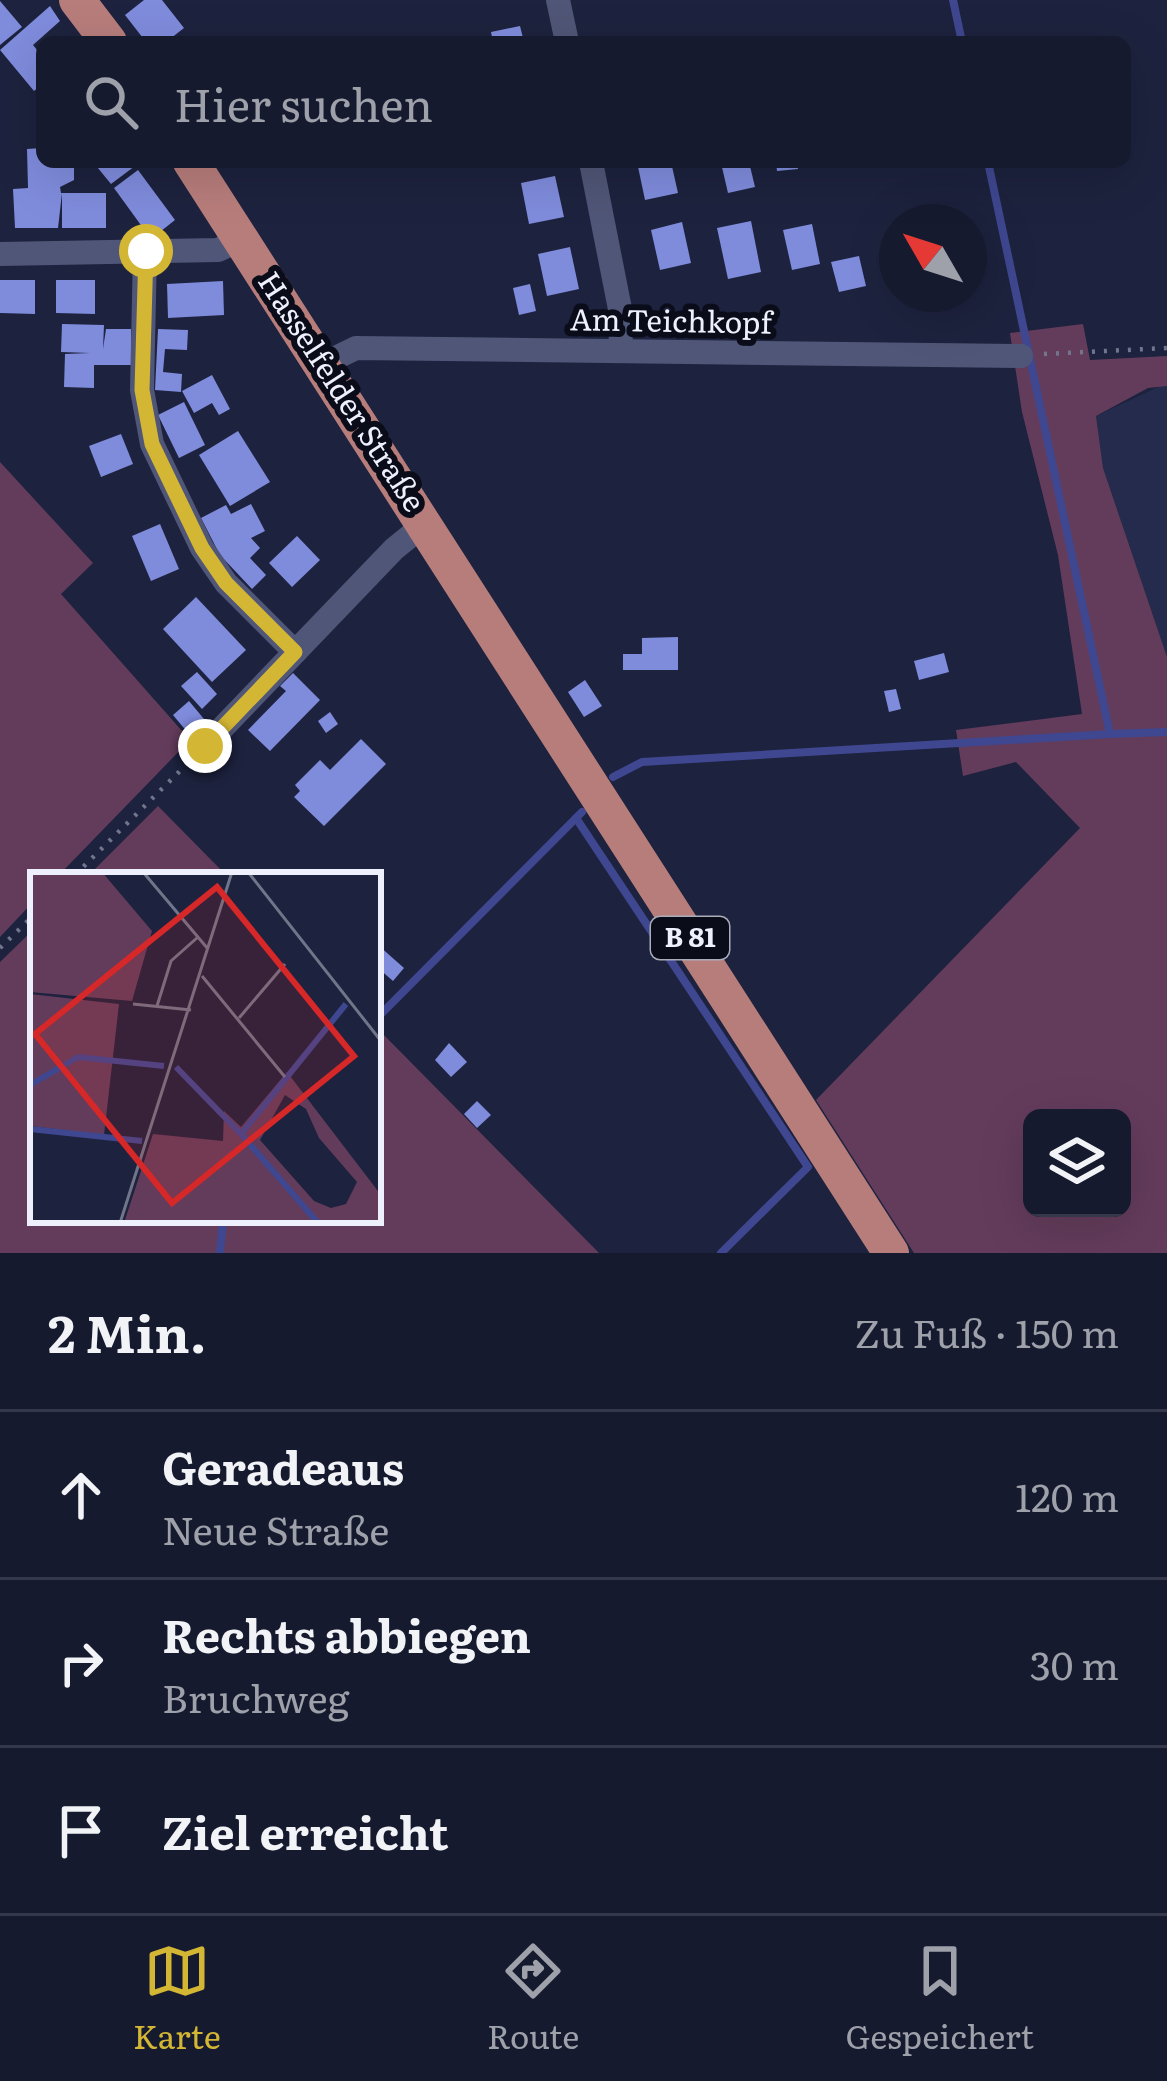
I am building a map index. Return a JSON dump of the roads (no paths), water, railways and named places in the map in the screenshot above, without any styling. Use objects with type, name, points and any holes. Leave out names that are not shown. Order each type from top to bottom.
[{"type":"main road","points":[[77,0],[104,36]]},
{"type":"main road","name":"Hasselfelder Straße","points":[[195,168],[891,1253]]},
{"type":"street","points":[[558,0],[565,36]]},
{"type":"street","points":[[591,168],[620,309],[621,350]]},
{"type":"street","points":[[0,254],[218,250],[242,239]]},
{"type":"street","points":[[146,251],[142,390],[152,444],[202,548],[226,583],[295,652]]},
{"type":"street","name":"Am Teichkopf","points":[[323,364],[356,348],[1030,355]]},
{"type":"street","points":[[205,746],[426,523]]},
{"type":"waterway","points":[[953,0],[961,36]]},
{"type":"waterway","points":[[989,168],[1110,734],[1167,732]]},
{"type":"waterway","points":[[613,777],[642,762],[1110,734]]},
{"type":"waterway","points":[[381,1014],[582,812]]},
{"type":"waterway","points":[[576,818],[808,1167],[721,1253]]},
{"type":"waterway","points":[[220,1253],[223,1223]]}]
